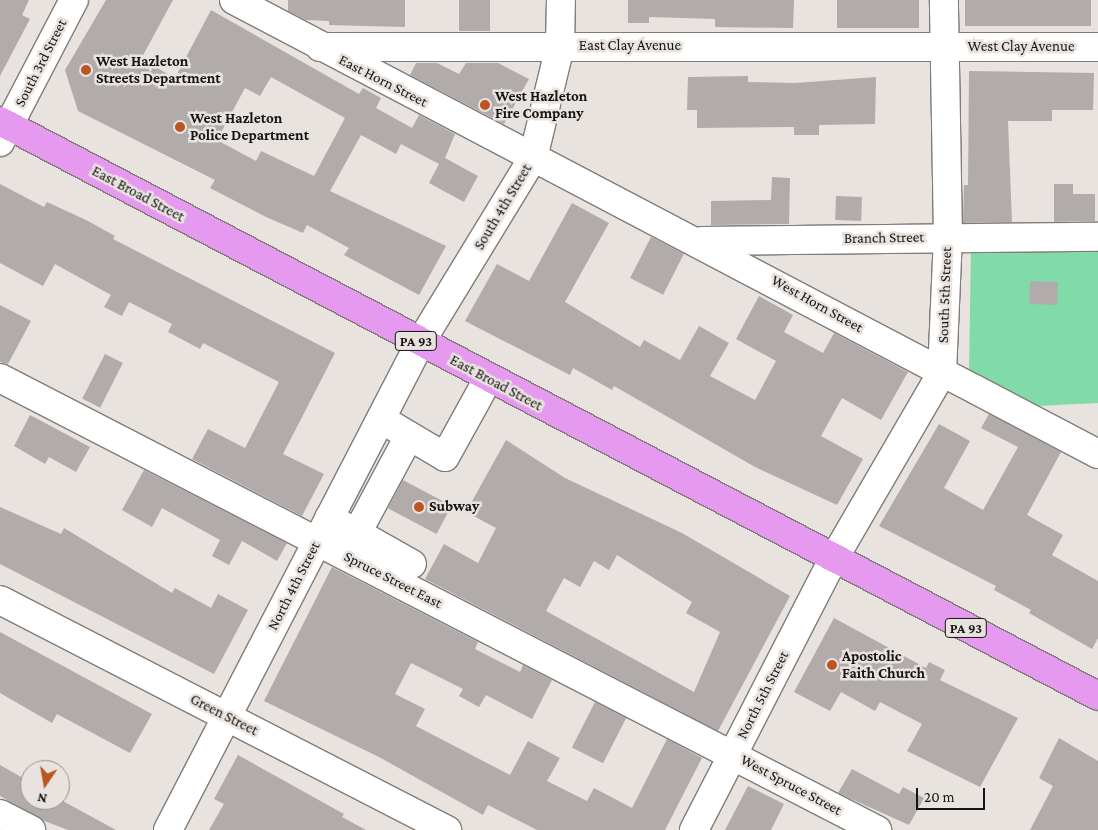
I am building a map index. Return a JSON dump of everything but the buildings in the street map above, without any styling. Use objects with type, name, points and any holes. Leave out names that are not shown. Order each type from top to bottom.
[{"type":"highway","name":"East Broad Street","points":[[3,130],[420,343],[833,560]]},
{"type":"highway","name":"PA 93","points":[[833,560],[1098,696]]},
{"type":"street","name":"South 3rd Street","points":[[3,130],[74,0]]},
{"type":"street","name":"East Horn Street","points":[[234,0],[316,47],[534,158]]},
{"type":"street","name":"South 4th Street","points":[[420,343],[534,158],[560,46],[561,0]]},
{"type":"street","name":"South 5th Street","points":[[833,560],[942,372],[948,237],[944,0]]},
{"type":"street","name":"East Clay Avenue","points":[[316,47],[944,47]]},
{"type":"street","name":"West Clay Avenue","points":[[944,47],[1098,47]]},
{"type":"street","name":"West Horn Street","points":[[534,158],[701,241],[1098,454]]},
{"type":"street","name":"Branch Street","points":[[701,241],[948,237],[1098,237]]},
{"type":"street","name":"North 4th Street","points":[[168,830],[420,343]]},
{"type":"street","name":"Spruce Street East","points":[[0,378],[324,530],[732,755]]},
{"type":"street","points":[[381,419],[445,457],[488,379]]},
{"type":"street","points":[[357,533],[409,436]]},
{"type":"street","points":[[1067,437],[1098,437]]},
{"type":"street","points":[[324,530],[357,533],[412,564]]},
{"type":"street","name":"North 5th Street","points":[[694,830],[833,560]]},
{"type":"street","name":"Green Street","points":[[0,600],[447,830]]},
{"type":"street","name":"West Spruce Street","points":[[732,755],[877,830]]},
{"type":"street","points":[[0,814],[32,830]]},
{"type":"green space","points":[[971,245],[1098,247],[1098,403],[1038,406],[969,373]]},
{"type":"place","name":"West Hazleton Streets Department","points":[[86,70]]},
{"type":"place","name":"West Hazleton Fire Company","points":[[485,105]]},
{"type":"place","name":"West Hazleton Police Department","points":[[180,127]]},
{"type":"place","name":"Subway","points":[[419,507]]},
{"type":"place","name":"Apostolic Faith Church","points":[[832,665]]}]
